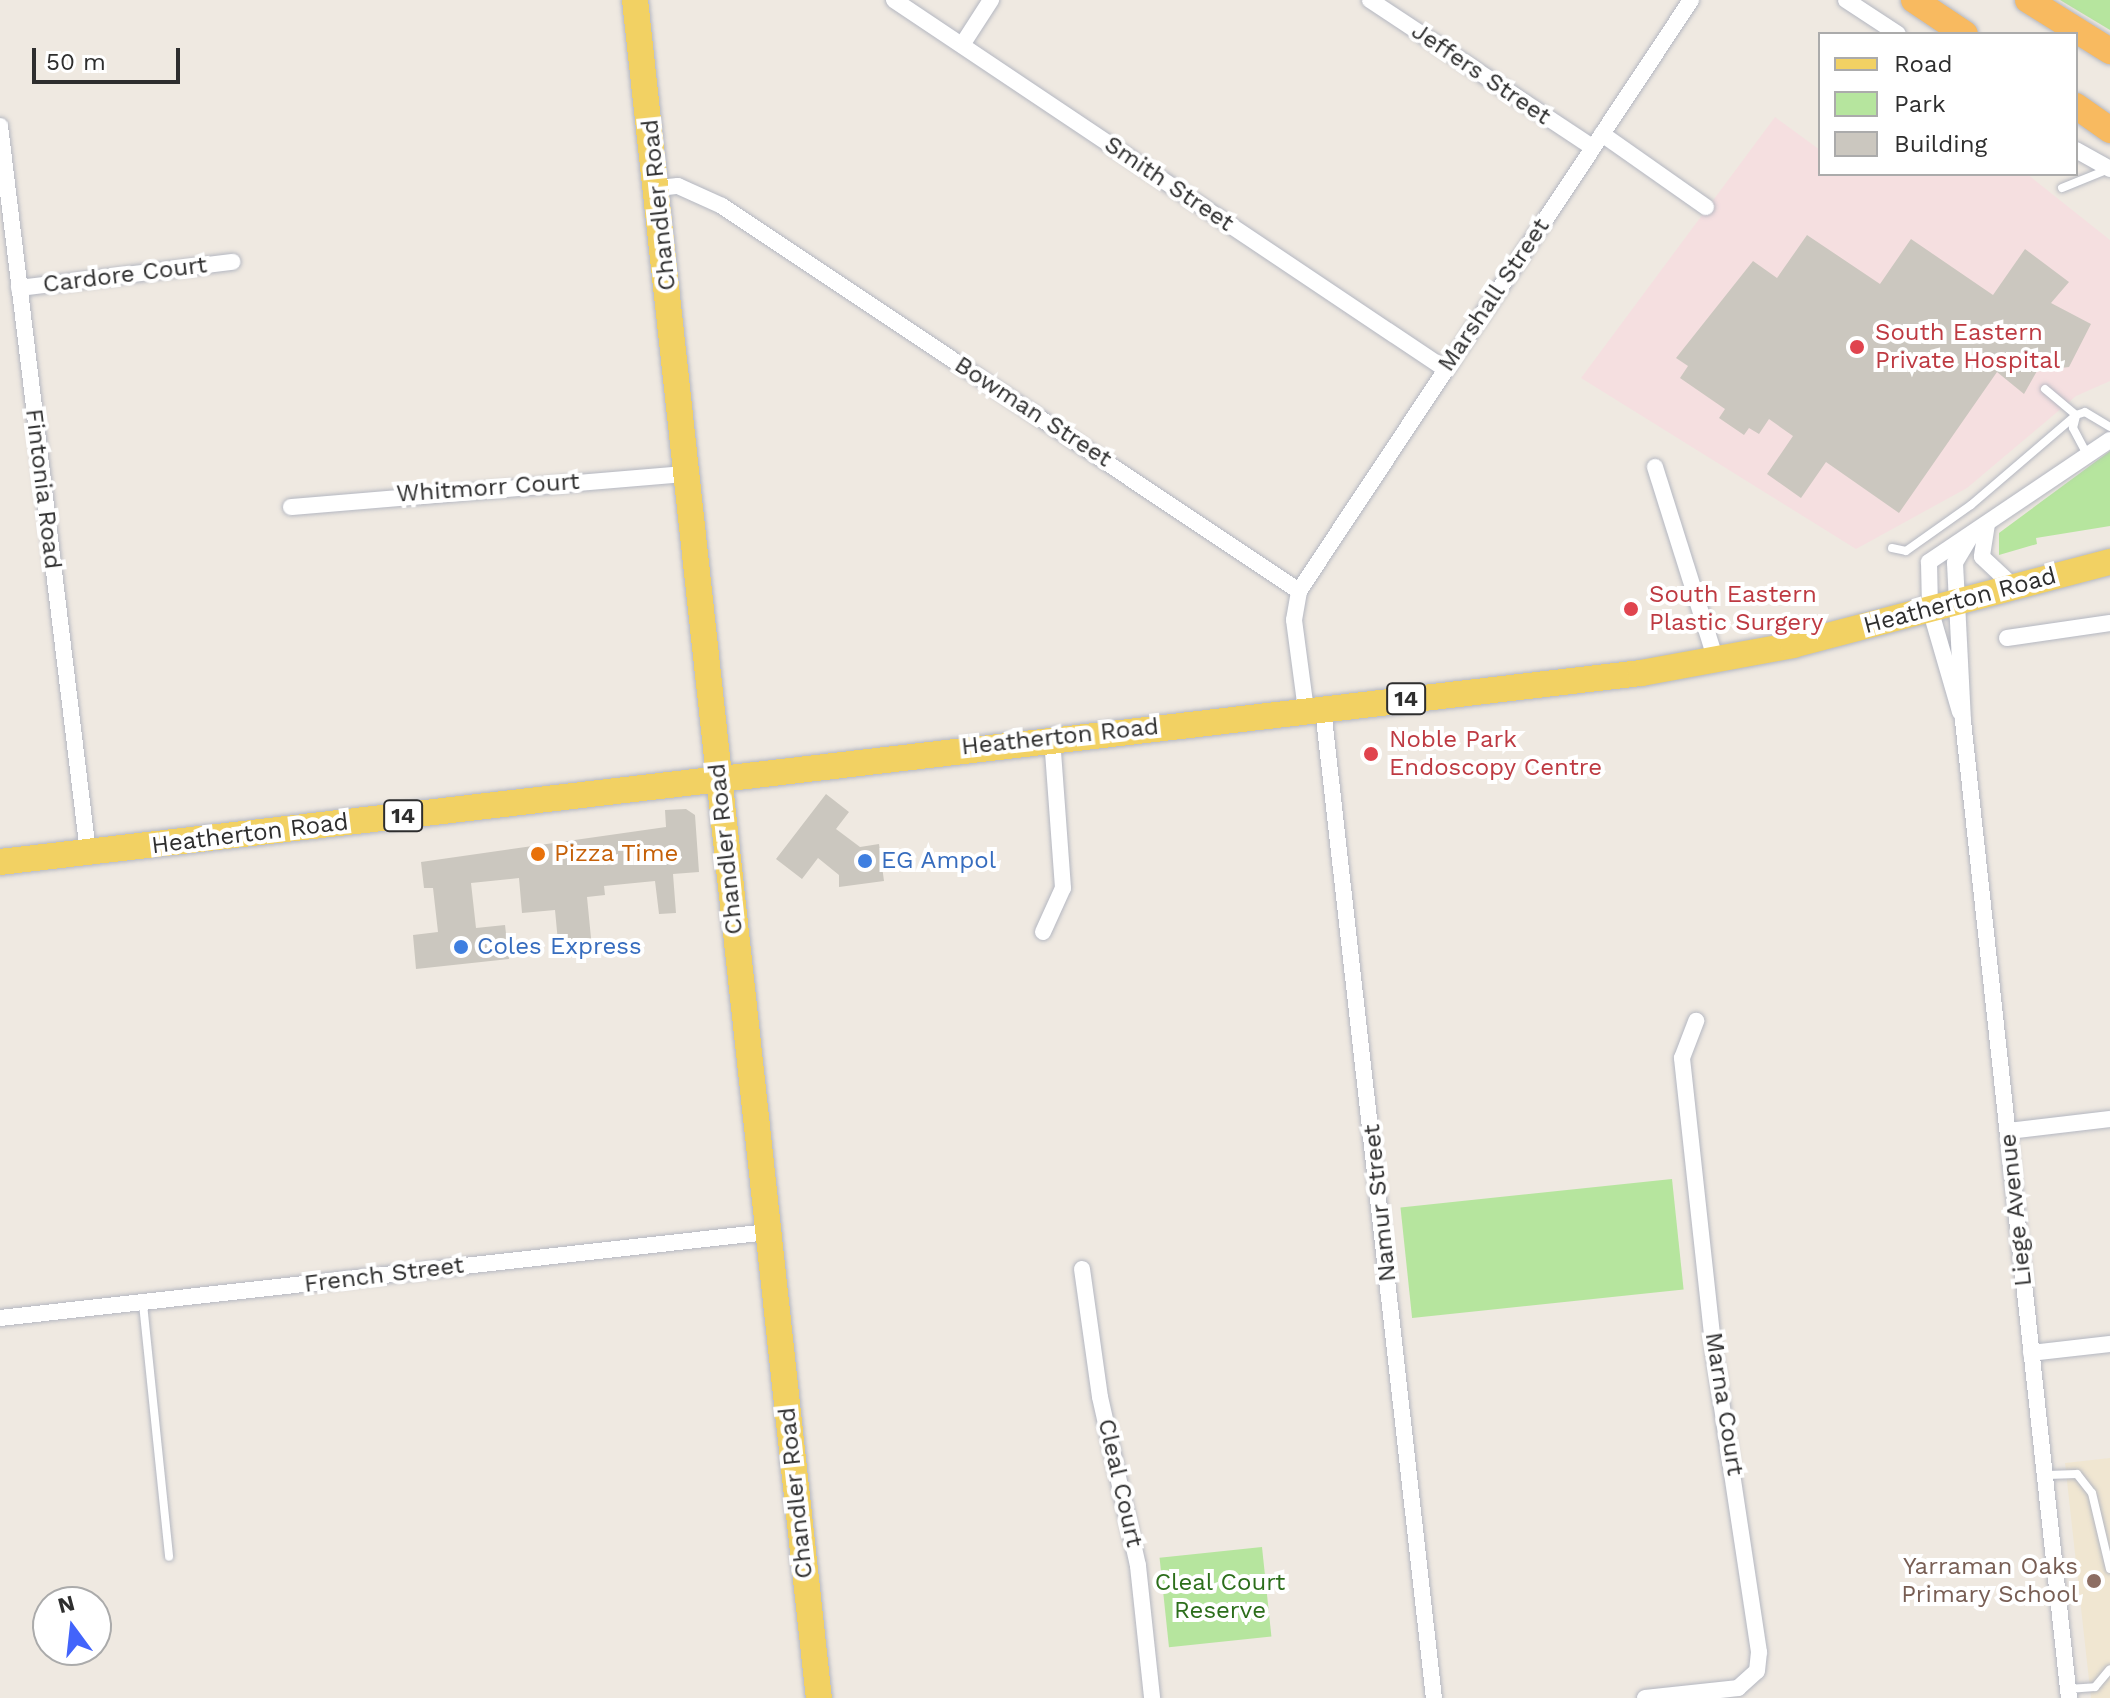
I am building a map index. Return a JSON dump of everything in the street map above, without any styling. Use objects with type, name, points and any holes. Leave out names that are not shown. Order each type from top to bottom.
[{"type":"highway","points":[[1914,0],[1962,32]]},
{"type":"highway","points":[[2028,0],[2110,51]]},
{"type":"highway","points":[[2078,107],[2110,130]]},
{"type":"main road","name":"Chandler Road","points":[[635,0],[658,188],[718,775],[819,1698]]},
{"type":"main road","name":"Heatherton Road","points":[[0,862],[718,775],[1716,661],[2110,562]]},
{"type":"street","name":"Smith Street","points":[[894,0],[1445,369]]},
{"type":"street","points":[[962,45],[991,0]]},
{"type":"street","name":"Jeffers Street","points":[[1370,0],[1706,207]]},
{"type":"street","name":"Marshall Street","points":[[1299,591],[1691,0]]},
{"type":"street","points":[[1846,0],[1895,32]]},
{"type":"street","name":"Fintonia Road","points":[[0,126],[88,852]]},
{"type":"street","points":[[2078,151],[2110,169]]},
{"type":"street","name":"Bowman Street","points":[[658,188],[678,186],[722,206],[1299,591]]},
{"type":"street","name":"Cardore Court","points":[[19,288],[232,262]]},
{"type":"street","points":[[1971,536],[2086,452],[2110,440]]},
{"type":"street","points":[[1655,467],[1716,661]]},
{"type":"street","name":"Whitmorr Court","points":[[291,507],[686,474]]},
{"type":"street","points":[[1987,524],[1982,557],[2014,587]]},
{"type":"street","name":"Liege Avenue","points":[[1971,536],[1955,563],[1962,600],[1963,721],[2069,1693]]},
{"type":"street","name":"Liege Avenue","points":[[1963,721],[1930,609],[1929,562],[1971,536]]},
{"type":"street","points":[[1299,591],[1294,620],[1315,709]]},
{"type":"street","points":[[2007,638],[2110,623]]},
{"type":"street","name":"Namur Street","points":[[1315,709],[1434,1698]]},
{"type":"street","points":[[1043,932],[1063,888],[1052,738]]},
{"type":"street","name":"Marna Court","points":[[1645,1698],[1738,1688],[1757,1671],[1759,1652],[1714,1353],[1682,1058],[1696,1021]]},
{"type":"street","points":[[2008,1131],[2110,1119]]},
{"type":"street","name":"French Street","points":[[0,1318],[768,1232]]},
{"type":"street","name":"Cleal Court","points":[[1082,1269],[1100,1397],[1138,1566],[1152,1698]]},
{"type":"street","points":[[2031,1353],[2110,1344]]},
{"type":"lane","points":[[2066,176],[2062,188],[2110,169]]},
{"type":"lane","points":[[2045,389],[2076,415]]},
{"type":"lane","points":[[1892,548],[1903,552],[1943,525],[2076,415],[2085,412],[2110,427]]},
{"type":"lane","points":[[2076,415],[2073,428],[2086,452]]},
{"type":"lane","points":[[143,1304],[169,1557]]},
{"type":"lane","points":[[2047,1475],[2077,1474],[2092,1493],[2110,1569]]},
{"type":"lane","points":[[2069,1693],[2095,1687],[2110,1669]]},
{"type":"shaded area","name":"South Eastern Private Hospital","points":[[1775,117],[1818,149],[1818,176],[2030,176],[2110,240],[2110,381],[2076,396],[1967,488],[1856,549],[1581,378]]},
{"type":"shaded area","name":"Yarraman Oaks Primary School","points":[[2110,1458],[2110,1698],[2091,1698],[2065,1463]]},
{"type":"green space","points":[[2060,0],[2110,0],[2110,30]]},
{"type":"green space","points":[[2110,451],[2110,526],[2036,538],[2037,544],[1999,555],[1999,533]]},
{"type":"green space","points":[[1672,1179],[1684,1289],[1412,1318],[1400,1208]]},
{"type":"green space","name":"Cleal Court Reserve","points":[[1262,1547],[1271,1637],[1169,1647],[1160,1558]]},
{"type":"building","points":[[1807,235],[1880,284],[1911,239],[1993,295],[2025,249],[2069,282],[2051,303],[2091,324],[2069,367],[2037,371],[2024,394],[1997,372],[1899,513],[1826,462],[1801,498],[1767,474],[1793,436],[1769,419],[1759,434],[1749,428],[1744,435],[1719,418],[1725,409],[1680,378],[1688,366],[1676,358],[1753,261],[1777,278]]},
{"type":"building","points":[[826,794],[849,812],[836,829],[860,847],[879,844],[884,881],[839,887],[839,875],[818,858],[802,879],[776,859]]},
{"type":"building","points":[[686,809],[695,815],[699,872],[673,874],[676,913],[659,914],[655,881],[604,886],[605,895],[587,897],[591,938],[558,942],[555,910],[522,913],[519,878],[471,883],[476,928],[505,925],[509,959],[416,969],[413,935],[438,932],[433,888],[424,888],[421,862],[666,827],[665,810]]},
{"type":"place","name":"South Eastern Private Hospital","points":[[1857,347]]},
{"type":"place","name":"South Eastern Plastic Surgery","points":[[1631,609]]},
{"type":"place","name":"Noble Park Endoscopy Centre","points":[[1371,754]]},
{"type":"place","name":"Pizza Time","points":[[538,854]]},
{"type":"place","name":"EG Ampol","points":[[865,861]]},
{"type":"place","name":"Coles Express","points":[[461,947]]},
{"type":"place","name":"Yarraman Oaks Primary School","points":[[2094,1581]]}]
